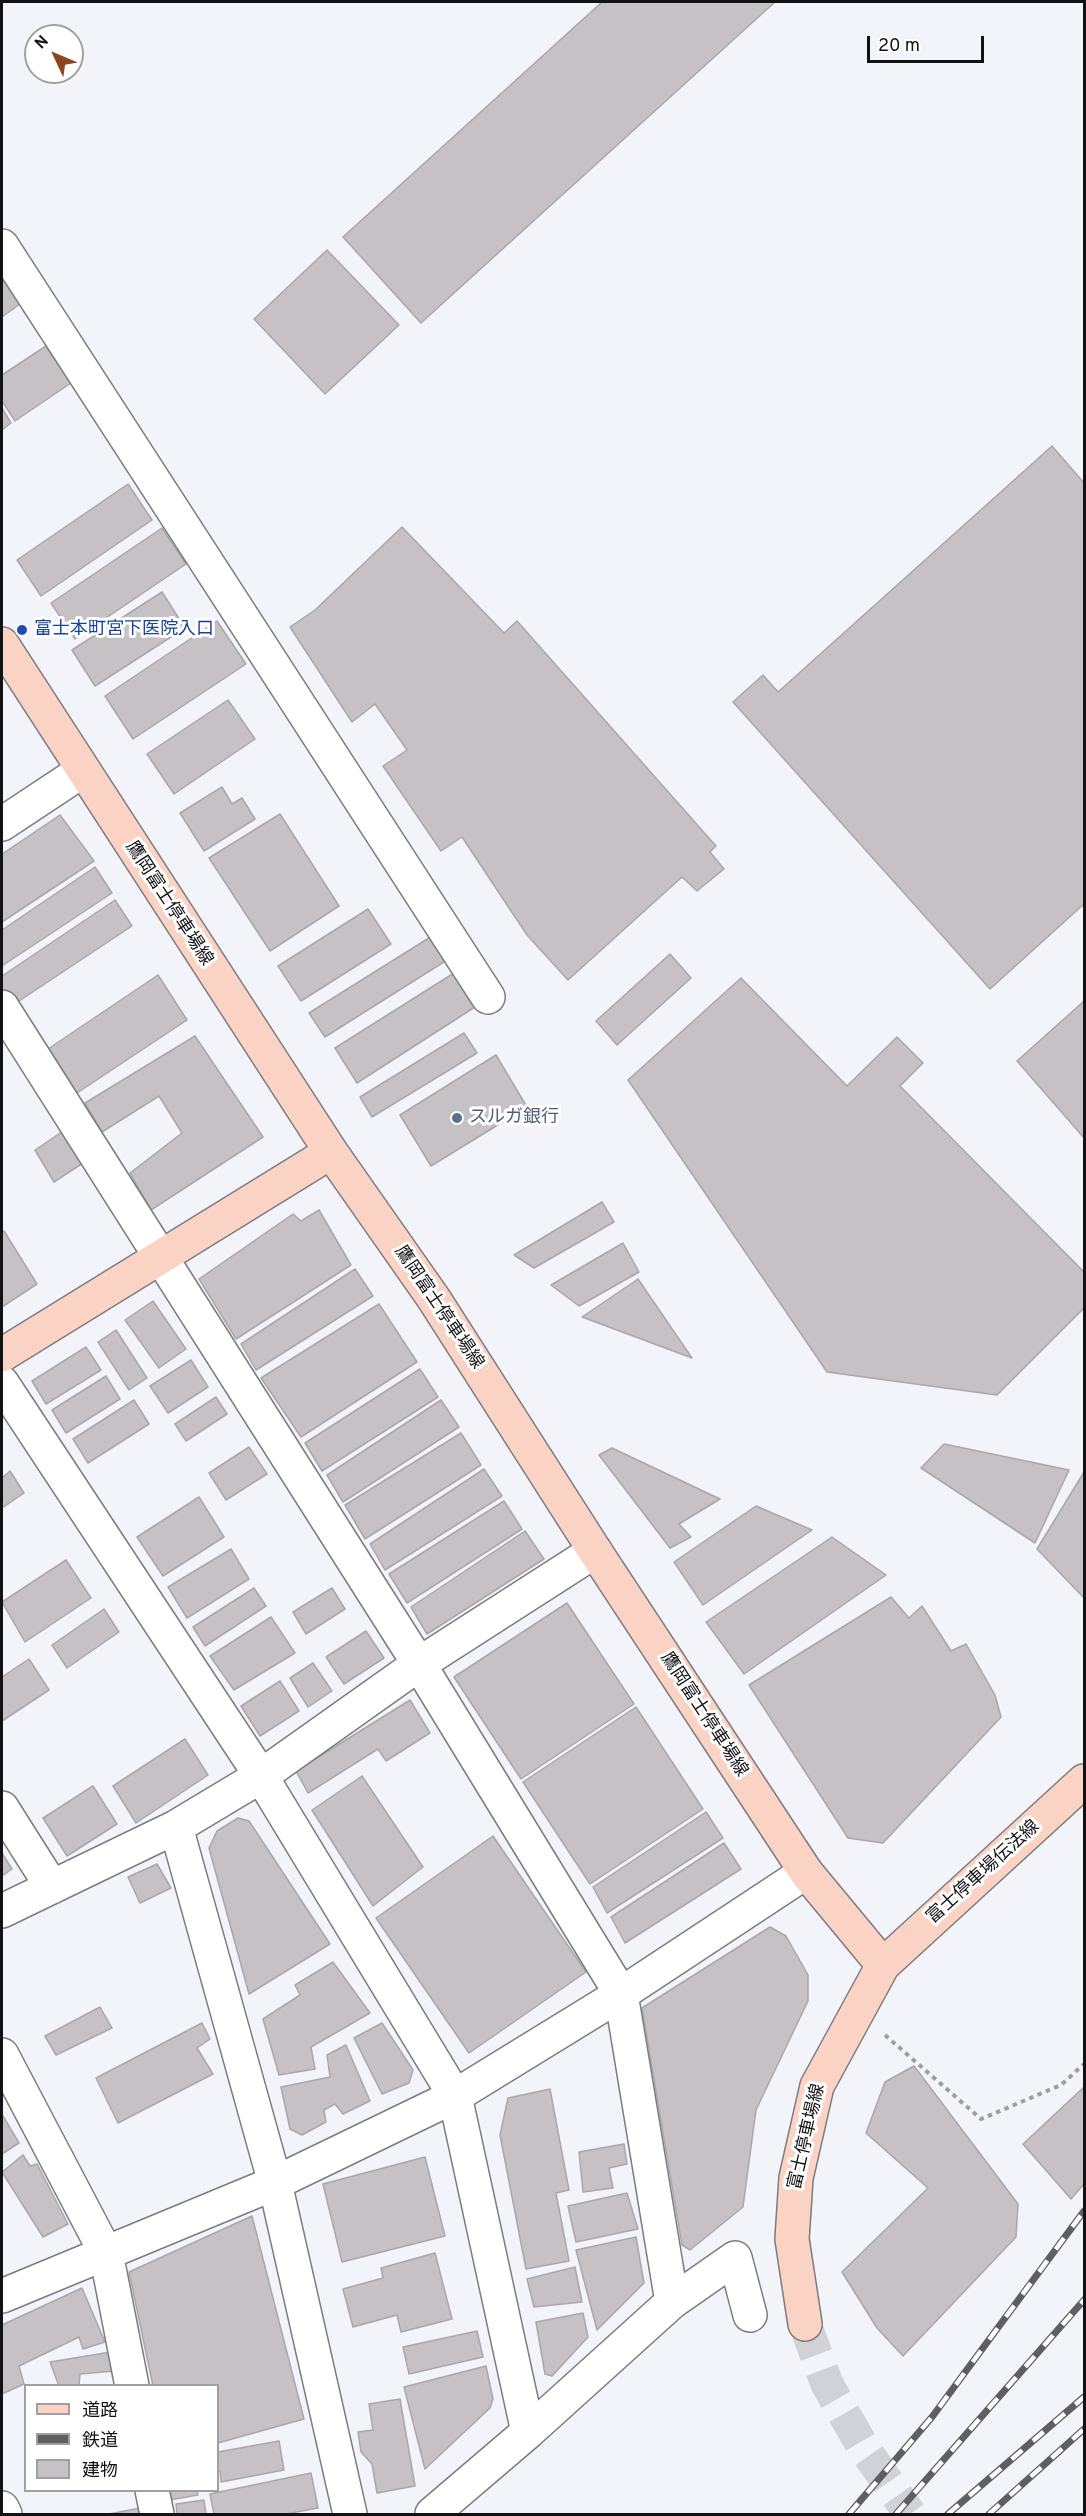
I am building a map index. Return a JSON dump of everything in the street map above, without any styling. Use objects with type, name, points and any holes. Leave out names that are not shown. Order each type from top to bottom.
[{"type":"main road","name":"鷹岡富士停車場線","points":[[2,644],[82,771],[331,1152],[434,1299],[594,1551],[806,1872],[883,1965]]},
{"type":"main road","points":[[2,1355],[331,1152]]},
{"type":"main road","name":"富士停車場伝法線","points":[[883,1965],[1084,1781]]},
{"type":"main road","name":"富士停車場線","points":[[805,2324],[792,2239],[796,2178],[817,2086],[883,1965]]},
{"type":"street","points":[[2,246],[488,997]]},
{"type":"street","points":[[2,824],[82,771]]},
{"type":"street","points":[[2,1007],[419,1664],[621,1994],[672,2302]]},
{"type":"street","points":[[2,1383],[261,1776],[455,2096],[528,2432]]},
{"type":"street","points":[[2,1911],[176,1827],[261,1776],[419,1664],[594,1551]]},
{"type":"street","points":[[2,1808],[52,1887]]},
{"type":"street","points":[[176,1827],[275,2183],[350,2514]]},
{"type":"street","points":[[2,2296],[275,2183],[455,2096],[621,1994],[806,1872]]},
{"type":"street","points":[[2,2055],[106,2253],[132,2384]]},
{"type":"street","points":[[432,2514],[528,2432],[672,2302],[735,2258],[750,2315]]},
{"type":"street","points":[[152,2492],[157,2514]]},
{"type":"street","points":[[2,2508],[5,2514]]},
{"type":"path","points":[[858,2011],[981,2119],[1061,2085],[1084,2064]]},
{"type":"building","points":[[602,2],[775,2],[421,323],[343,237]]},
{"type":"building","points":[[327,250],[399,325],[325,394],[254,319]]},
{"type":"building","points":[[2,278],[20,304],[2,317]]},
{"type":"building","points":[[46,346],[71,383],[15,421],[2,401],[2,375]]},
{"type":"building","points":[[2,408],[11,423],[2,430]]},
{"type":"building","points":[[1052,446],[1084,483],[1084,904],[990,989],[733,702],[763,675],[778,692]]},
{"type":"building","points":[[128,484],[152,520],[41,596],[17,560]]},
{"type":"building","points":[[402,527],[504,633],[517,621],[716,846],[710,852],[724,869],[697,891],[682,877],[568,980],[527,935],[462,837],[441,851],[383,766],[407,750],[375,704],[352,722],[290,627],[315,610]]},
{"type":"building","points":[[162,528],[186,564],[75,639],[51,603]]},
{"type":"building","points":[[162,592],[185,628],[95,686],[72,650]]},
{"type":"building","points":[[217,621],[246,664],[133,739],[105,696]]},
{"type":"building","points":[[228,700],[255,739],[174,794],[147,754]]},
{"type":"building","points":[[222,787],[232,804],[242,798],[255,819],[204,851],[180,813]]},
{"type":"building","points":[[280,814],[339,906],[270,951],[209,858]]},
{"type":"building","points":[[60,815],[94,861],[2,922],[2,854]]},
{"type":"building","points":[[95,867],[112,893],[2,966],[2,930]]},
{"type":"building","points":[[115,900],[132,926],[10,1007],[2,993],[2,976]]},
{"type":"building","points":[[368,909],[391,944],[301,1001],[278,966]]},
{"type":"building","points":[[432,936],[447,960],[325,1037],[309,1013]]},
{"type":"building","points":[[670,954],[691,978],[617,1045],[596,1021]]},
{"type":"building","points":[[454,973],[475,1007],[357,1083],[335,1048]]},
{"type":"building","points":[[158,975],[187,1020],[74,1095],[45,1051]]},
{"type":"building","points":[[741,978],[847,1086],[897,1037],[923,1063],[900,1086],[1084,1272],[1084,1308],[997,1395],[827,1372],[628,1080]]},
{"type":"building","points":[[1084,1001],[1084,1138],[1017,1061]]},
{"type":"building","points":[[464,1033],[477,1053],[372,1117],[360,1097]]},
{"type":"building","points":[[195,1036],[263,1137],[151,1210],[130,1173],[182,1133],[159,1096],[102,1132],[85,1103]]},
{"type":"building","points":[[496,1055],[527,1107],[431,1166],[400,1115]]},
{"type":"building","points":[[63,1131],[83,1163],[54,1182],[35,1150]]},
{"type":"building","points":[[602,1202],[614,1222],[534,1268],[514,1255]]},
{"type":"building","points":[[319,1210],[351,1265],[236,1339],[199,1279],[293,1214],[301,1221]]},
{"type":"building","points":[[4,1231],[37,1284],[2,1307],[2,1232]]},
{"type":"building","points":[[623,1243],[639,1272],[579,1306],[551,1285]]},
{"type":"building","points":[[355,1269],[373,1296],[256,1370],[241,1344]]},
{"type":"building","points":[[638,1279],[692,1358],[582,1317]]},
{"type":"building","points":[[153,1301],[186,1349],[159,1368],[125,1320]]},
{"type":"building","points":[[379,1304],[417,1362],[301,1437],[261,1378]]},
{"type":"building","points":[[116,1330],[147,1378],[129,1390],[98,1342]]},
{"type":"building","points":[[86,1347],[101,1370],[46,1404],[32,1381]]},
{"type":"building","points":[[191,1360],[208,1387],[168,1413],[150,1386]]},
{"type":"building","points":[[420,1369],[438,1397],[322,1471],[305,1443]]},
{"type":"building","points":[[106,1376],[120,1399],[66,1433],[52,1410]]},
{"type":"building","points":[[216,1397],[227,1414],[186,1441],[175,1424]]},
{"type":"building","points":[[134,1400],[149,1424],[88,1463],[73,1439]]},
{"type":"building","points":[[441,1400],[459,1427],[343,1502],[327,1475]]},
{"type":"building","points":[[461,1433],[481,1465],[365,1539],[345,1505]]},
{"type":"building","points":[[944,1444],[1069,1470],[1035,1543],[921,1468]]},
{"type":"building","points":[[249,1447],[267,1474],[226,1500],[209,1473]]},
{"type":"building","points":[[612,1448],[720,1499],[679,1524],[691,1537],[670,1548],[599,1455]]},
{"type":"building","points":[[484,1469],[502,1496],[385,1570],[370,1544]]},
{"type":"building","points":[[10,1471],[24,1493],[2,1508],[2,1478]]},
{"type":"building","points":[[1084,1472],[1084,1598],[1037,1549]]},
{"type":"building","points":[[199,1497],[224,1537],[163,1576],[137,1537]]},
{"type":"building","points":[[504,1501],[522,1529],[407,1603],[389,1574]]},
{"type":"building","points":[[756,1506],[812,1530],[703,1605],[674,1562]]},
{"type":"building","points":[[525,1531],[544,1559],[427,1634],[411,1607]]},
{"type":"building","points":[[832,1537],[886,1575],[744,1674],[706,1622]]},
{"type":"building","points":[[231,1549],[249,1579],[187,1618],[168,1587]]},
{"type":"building","points":[[66,1560],[91,1598],[25,1642],[2,1602]]},
{"type":"building","points":[[254,1588],[266,1606],[205,1646],[193,1627]]},
{"type":"building","points":[[332,1588],[345,1609],[306,1634],[293,1612]]},
{"type":"building","points":[[891,1597],[909,1618],[922,1606],[951,1651],[966,1644],[995,1695],[1001,1717],[883,1843],[848,1838],[749,1685]]},
{"type":"building","points":[[567,1603],[634,1704],[521,1779],[454,1677]]},
{"type":"building","points":[[104,1609],[119,1632],[67,1668],[52,1645]]},
{"type":"building","points":[[271,1617],[295,1653],[234,1690],[210,1656]]},
{"type":"building","points":[[366,1631],[384,1658],[344,1684],[326,1657]]},
{"type":"building","points":[[29,1659],[49,1690],[2,1721],[2,1677]]},
{"type":"building","points":[[313,1663],[332,1691],[308,1707],[290,1678]]},
{"type":"building","points":[[280,1681],[299,1711],[260,1736],[241,1706]]},
{"type":"building","points":[[410,1700],[430,1733],[386,1761],[378,1749],[308,1793],[296,1771]]},
{"type":"building","points":[[636,1707],[703,1809],[590,1884],[523,1782]]},
{"type":"building","points":[[185,1739],[208,1775],[136,1823],[113,1786]]},
{"type":"building","points":[[362,1776],[423,1867],[373,1906],[312,1810]]},
{"type":"building","points":[[93,1786],[117,1824],[67,1856],[43,1818]]},
{"type":"building","points":[[706,1812],[723,1838],[607,1913],[593,1887]]},
{"type":"building","points":[[238,1818],[249,1821],[330,1944],[249,1994],[209,1848],[217,1831]]},
{"type":"building","points":[[493,1836],[586,1972],[469,2053],[376,1918]]},
{"type":"building","points":[[724,1843],[741,1869],[625,1943],[611,1917]]},
{"type":"building","points":[[2,1853],[12,1869],[2,1876]]},
{"type":"building","points":[[157,1864],[171,1888],[140,1903],[128,1877]]},
{"type":"building","points":[[770,1927],[786,1936],[808,1975],[808,2001],[756,2110],[743,2207],[690,2250],[682,2245],[642,2008]]},
{"type":"building","points":[[333,1962],[370,2013],[311,2047],[315,2069],[279,2075],[263,2019],[300,1995],[295,1985]]},
{"type":"building","points":[[100,2007],[112,2028],[56,2055],[45,2036]]},
{"type":"building","points":[[202,2023],[210,2039],[197,2048],[213,2074],[118,2123],[96,2078]]},
{"type":"building","points":[[382,2023],[413,2070],[409,2083],[382,2094],[354,2038]]},
{"type":"building","points":[[346,2045],[370,2101],[343,2114],[335,2104],[324,2110],[326,2122],[302,2135],[290,2129],[281,2087],[330,2077],[327,2055]]},
{"type":"building","points":[[914,2066],[1018,2204],[1016,2237],[903,2356],[877,2328],[842,2272],[928,2188],[866,2133],[885,2082]]},
{"type":"building","points":[[1084,2087],[1084,2184],[1071,2199],[1023,2144]]},
{"type":"building","points":[[550,2089],[569,2190],[556,2193],[569,2261],[526,2269],[500,2135],[508,2098]]},
{"type":"building","points":[[2,2117],[19,2143],[2,2154]]},
{"type":"building","points":[[624,2144],[627,2164],[609,2168],[613,2188],[583,2192],[579,2152]]},
{"type":"building","points":[[23,2155],[30,2166],[37,2164],[68,2224],[43,2237],[2,2172]]},
{"type":"building","points":[[425,2157],[445,2236],[342,2262],[323,2184]]},
{"type":"building","points":[[627,2193],[638,2229],[576,2242],[568,2206]]},
{"type":"building","points":[[252,2216],[304,2419],[219,2443],[219,2384],[153,2384],[129,2272]]},
{"type":"building","points":[[636,2237],[644,2283],[597,2330],[576,2250]]},
{"type":"building","points":[[435,2253],[452,2319],[401,2332],[397,2315],[353,2327],[343,2289],[383,2278],[381,2268]]},
{"type":"building","points":[[575,2267],[582,2302],[534,2307],[527,2279]]},
{"type":"building","points":[[82,2288],[105,2342],[83,2349],[79,2337],[19,2366],[24,2384],[2,2394],[2,2325]]},
{"type":"building","points":[[583,2313],[588,2337],[552,2376],[545,2374],[536,2322]]},
{"type":"building","points":[[477,2331],[483,2357],[409,2374],[403,2347]]},
{"type":"building","points":[[111,2352],[115,2371],[80,2374],[79,2384],[58,2384],[50,2362]]},
{"type":"building","points":[[486,2366],[493,2399],[490,2408],[425,2469],[404,2387]]},
{"type":"building","points":[[400,2399],[415,2486],[377,2493],[372,2464],[361,2452],[358,2432],[373,2430],[369,2404]]},
{"type":"building","points":[[279,2441],[284,2470],[221,2482],[219,2452]]},
{"type":"building","points":[[311,2473],[318,2508],[286,2514],[214,2514],[210,2494]]},
{"type":"building","points":[[168,2492],[197,2492],[198,2495],[169,2500]]},
{"type":"building","points":[[204,2500],[206,2514],[177,2514],[176,2504]]},
{"type":"building","points":[[140,2508],[141,2514],[109,2514]]},
{"type":"tunnel","points":[[805,2324],[827,2384],[863,2447],[910,2514]]},
{"type":"railway","points":[[849,2514],[932,2417],[1084,2211]]},
{"type":"railway","points":[[896,2514],[1084,2300]]},
{"type":"railway","points":[[948,2514],[1084,2397]]},
{"type":"railway","points":[[989,2514],[1084,2429]]},
{"type":"place","name":"富士本町宮下医院入口","points":[[22,630]]},
{"type":"place","name":"スルガ銀行","points":[[457,1118]]}]
